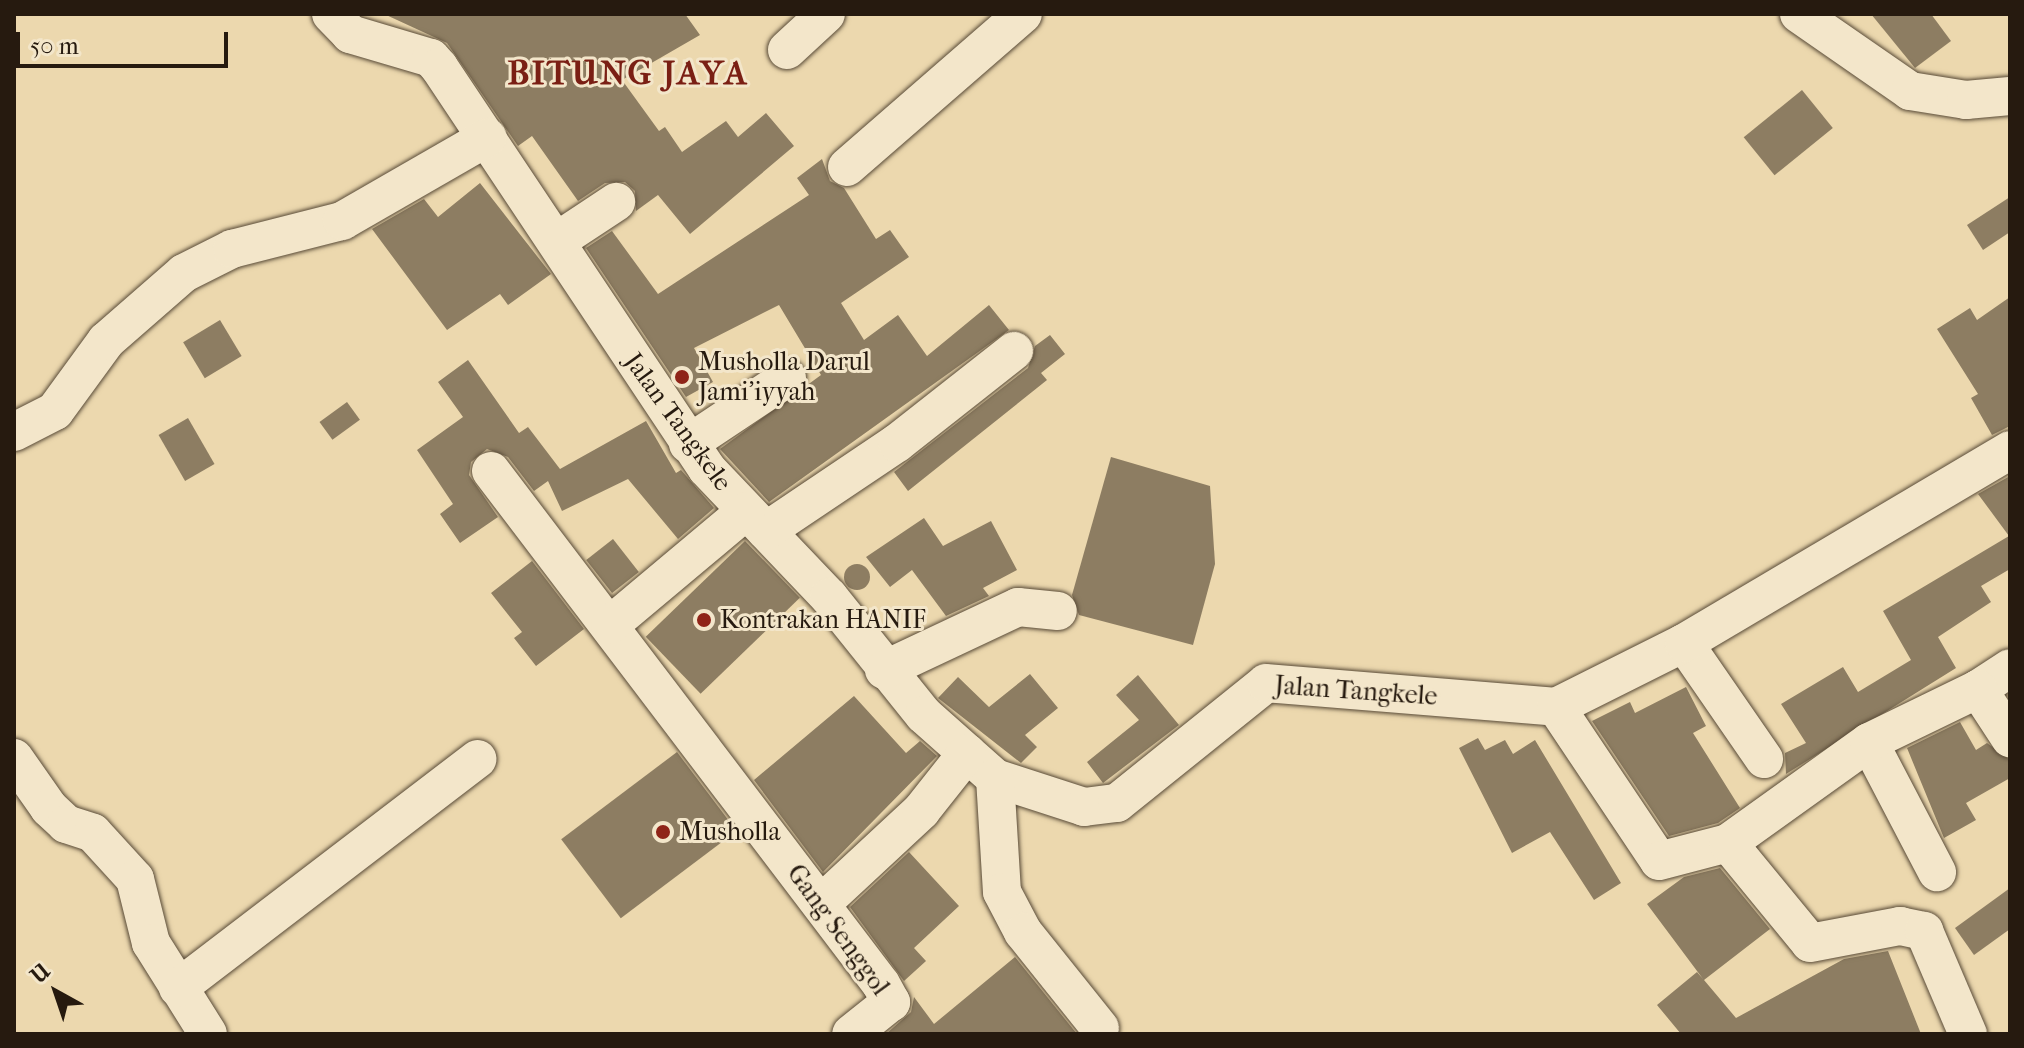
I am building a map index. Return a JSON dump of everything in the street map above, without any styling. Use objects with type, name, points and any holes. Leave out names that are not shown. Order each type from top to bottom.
[{"type":"street","name":"Jalan Tangkele","points":[[331,14],[350,34],[431,58],[488,137],[688,444],[884,670],[995,778],[1084,807],[1117,803],[1266,683],[1556,707]]},
{"type":"street","points":[[787,50],[826,14]]},
{"type":"street","points":[[847,167],[1023,14]]},
{"type":"street","points":[[1799,14],[1910,91],[1966,100],[2010,96]]},
{"type":"street","points":[[14,432],[55,411],[106,341],[184,273],[232,249],[342,221],[488,137]]},
{"type":"street","points":[[557,241],[616,202]]},
{"type":"street","points":[[610,625],[756,521],[897,443],[1014,351]]},
{"type":"street","points":[[688,444],[787,378]]},
{"type":"street","points":[[2010,450],[1684,643],[1556,707],[1659,861],[1728,843],[1869,742],[1978,689],[2010,668]]},
{"type":"street","name":"Gang Senggol","points":[[491,471],[821,904],[891,1002],[851,1034]]},
{"type":"street","points":[[884,670],[1018,607],[1058,611]]},
{"type":"street","points":[[1684,643],[1764,759]]},
{"type":"street","points":[[1978,689],[2010,738]]},
{"type":"street","points":[[1869,742],[1937,872]]},
{"type":"street","points":[[821,904],[921,811],[967,753]]},
{"type":"street","points":[[14,758],[49,808],[66,824],[93,833],[135,879],[151,943],[208,1034]]},
{"type":"street","points":[[178,988],[478,759]]},
{"type":"street","points":[[995,778],[1002,892],[1023,932],[1100,1028]]},
{"type":"street","points":[[1728,843],[1810,943],[1900,926],[1924,931],[1968,1034]]},
{"type":"building","points":[[384,14],[685,14],[700,35],[622,80],[659,131],[665,127],[682,152],[726,121],[738,137],[766,113],[794,146],[690,234],[658,195],[636,211],[635,191],[625,182],[605,183],[578,201],[532,136],[518,146],[447,43]]},
{"type":"building","points":[[1871,14],[1931,14],[1951,41],[1915,68]]},
{"type":"building","points":[[1802,90],[1833,128],[1775,175],[1744,137]]},
{"type":"building","points":[[822,159],[830,181],[844,188],[876,239],[890,230],[909,257],[841,303],[864,340],[898,315],[927,356],[989,305],[1009,330],[769,502],[720,449],[821,375],[779,305],[694,348],[713,382],[686,397],[586,248],[612,231],[658,294],[809,195],[797,178]]},
{"type":"building","points":[[480,183],[551,274],[508,305],[500,294],[447,330],[372,229],[424,199],[438,217]]},
{"type":"building","points":[[2010,197],[2010,232],[1983,250],[1967,225]]},
{"type":"building","points":[[2010,297],[2010,426],[1992,435],[1971,398],[1978,394],[1937,329],[1970,308],[1977,320]]},
{"type":"building","points":[[220,320],[242,356],[205,378],[183,342]]},
{"type":"building","points":[[1050,335],[1065,354],[1041,373],[1047,380],[908,491],[894,472],[1028,368],[1035,346]]},
{"type":"building","points":[[468,360],[519,433],[528,427],[560,469],[646,421],[676,473],[681,470],[714,508],[678,539],[628,479],[562,511],[548,481],[534,491],[508,457],[487,449],[471,462],[469,475],[498,517],[460,543],[440,514],[453,504],[417,450],[463,417],[438,382]]},
{"type":"building","points":[[347,402],[360,420],[332,440],[319,422]]},
{"type":"building","points":[[188,418],[215,464],[185,481],[159,435]]},
{"type":"building","points":[[1111,457],[1210,486],[1215,564],[1193,645],[1079,615],[1072,595]]},
{"type":"building","points":[[2010,476],[2010,569],[1981,586],[1991,602],[1938,637],[1956,668],[1786,774],[1785,753],[1806,743],[1781,704],[1843,667],[1858,692],[1911,660],[1883,611],[2009,536],[1978,494]]},
{"type":"building","points":[[924,518],[943,546],[991,521],[1017,570],[983,588],[989,596],[946,616],[912,570],[890,587],[866,557]]},
{"type":"building","points":[[613,539],[639,572],[612,593],[586,560]]},
{"type":"building","points":[[745,541],[800,598],[701,694],[646,637]]},
{"type":"building","points":[[532,561],[584,629],[536,666],[514,638],[522,632],[491,593]]},
{"type":"building","points":[[857,564],[867,567],[870,577],[867,587],[857,590],[847,587],[844,577],[847,567]]},
{"type":"building","points":[[1030,674],[1058,708],[1025,735],[1037,747],[1021,763],[938,698],[958,677],[989,707]]},
{"type":"building","points":[[1138,675],[1179,725],[1103,783],[1087,762],[1139,720],[1116,695]]},
{"type":"building","points":[[1686,687],[1706,726],[1693,733],[1740,808],[1718,823],[1669,836],[1592,721],[1630,702],[1635,713]]},
{"type":"building","points":[[854,696],[906,753],[920,741],[937,756],[823,872],[754,780]]},
{"type":"building","points":[[1960,722],[1976,750],[1987,743],[2010,760],[2010,778],[1966,803],[1976,820],[1944,838],[1907,748]]},
{"type":"building","points":[[1478,738],[1485,750],[1505,740],[1513,754],[1535,740],[1621,883],[1594,900],[1550,832],[1512,853],[1459,748]]},
{"type":"building","points":[[677,752],[737,831],[621,918],[561,839]]},
{"type":"building","points":[[909,852],[959,906],[914,948],[926,961],[904,981],[850,907]]},
{"type":"building","points":[[1720,868],[1770,929],[1704,980],[1736,1018],[1844,959],[1888,951],[1921,1034],[1681,1034],[1657,1005],[1697,972],[1703,979],[1647,904],[1684,877]]},
{"type":"building","points":[[2010,888],[2010,929],[1974,955],[1955,928]]},
{"type":"building","points":[[1015,957],[1077,1034],[886,1034],[911,1012],[914,997],[934,1024]]},
{"type":"place","name":"Musholla Darul Jami'iyyah","points":[[682,377]]},
{"type":"place","name":"Kontrakan HANIF","points":[[704,620]]},
{"type":"place","name":"Musholla","points":[[663,832]]},
{"type":"district","name":"BITUNG JAYA","points":[[628,74]]}]
